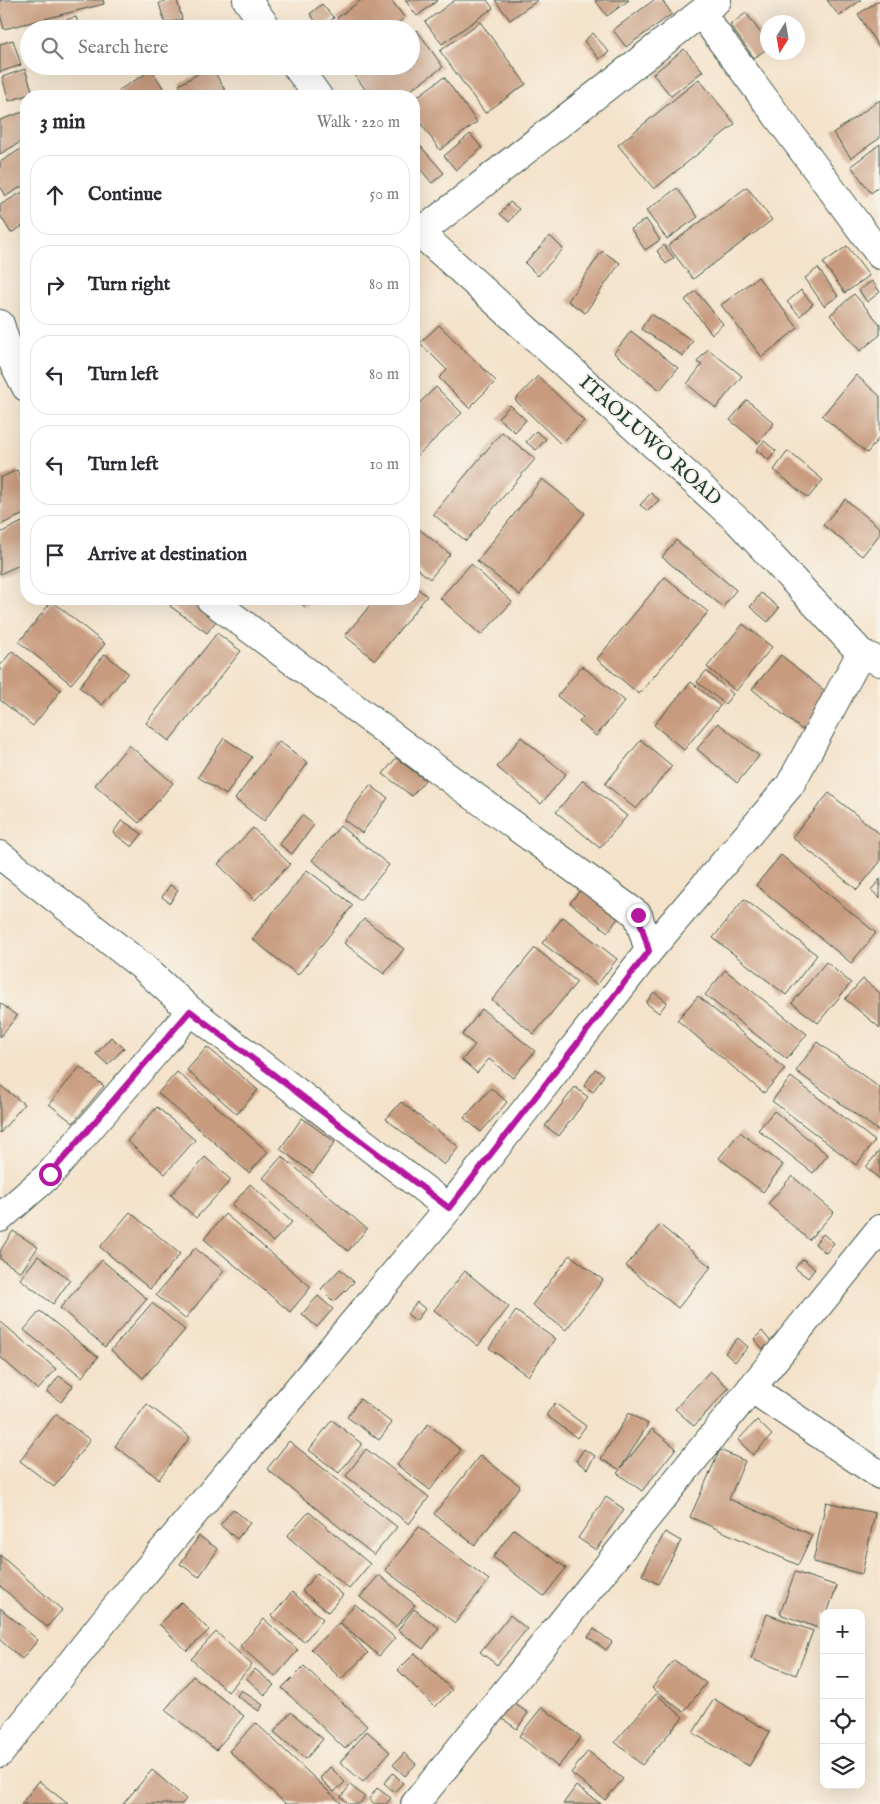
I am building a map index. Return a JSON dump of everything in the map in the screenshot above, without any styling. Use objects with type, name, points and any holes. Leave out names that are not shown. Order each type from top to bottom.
[{"type":"street","points":[[246,0],[261,20]]},
{"type":"street","points":[[420,226],[709,7],[880,255]]},
{"type":"street","points":[[303,75],[314,90]]},
{"type":"street","name":"ITAOLUWO ROAD","points":[[420,231],[738,521],[870,658]]},
{"type":"street","points":[[0,324],[10,356],[20,375]]},
{"type":"street","points":[[218,605],[638,915],[649,951]]},
{"type":"street","points":[[0,1753],[105,1620],[449,1208],[649,951],[790,786],[870,658]]},
{"type":"street","points":[[0,855],[143,967],[190,1011],[449,1208]]},
{"type":"street","points":[[0,1218],[50,1174],[190,1011]]},
{"type":"street","points":[[416,1804],[880,1229]]},
{"type":"street","points":[[751,1388],[880,1475]]},
{"type":"building","points":[[0,0],[103,0],[104,4],[40,20],[20,20],[20,25],[4,29],[0,14]]},
{"type":"building","points":[[177,0],[182,19],[164,20],[159,3]]},
{"type":"building","points":[[361,0],[391,0],[405,18],[402,20],[338,20],[337,18]]},
{"type":"building","points":[[405,0],[438,0],[417,16]]},
{"type":"building","points":[[455,0],[487,0],[493,8],[442,44],[425,22]]},
{"type":"building","points":[[495,0],[538,0],[510,20]]},
{"type":"building","points":[[595,0],[629,0],[607,16]]},
{"type":"building","points":[[654,0],[662,0],[672,14],[626,47],[613,30]]},
{"type":"building","points":[[827,0],[861,0],[839,16]]},
{"type":"building","points":[[880,0],[880,49],[858,14]]},
{"type":"building","points":[[322,4],[334,18],[331,20],[315,20],[310,14]]},
{"type":"building","points":[[746,13],[760,32],[760,54],[754,58],[730,25]]},
{"type":"building","points":[[76,17],[77,20],[64,20]]},
{"type":"building","points":[[480,22],[526,84],[485,113],[440,51]]},
{"type":"building","points":[[593,33],[609,52],[599,59],[584,41]]},
{"type":"building","points":[[420,34],[443,67],[410,90],[366,90],[355,75],[420,75]]},
{"type":"building","points":[[13,40],[20,65],[0,72],[0,44]]},
{"type":"building","points":[[684,49],[703,71],[671,96],[653,74]]},
{"type":"building","points":[[20,71],[20,75],[27,75],[32,90],[20,90],[20,97],[9,101],[2,77]]},
{"type":"building","points":[[144,75],[155,75],[164,90],[119,90]]},
{"type":"building","points":[[196,75],[216,75],[225,90],[182,90],[179,85]]},
{"type":"building","points":[[444,77],[477,122],[440,150],[420,122],[420,95]]},
{"type":"building","points":[[699,79],[735,124],[654,189],[618,145]]},
{"type":"building","points":[[880,100],[880,138],[851,158],[833,133]]},
{"type":"building","points":[[20,113],[20,142],[0,154],[0,120]]},
{"type":"building","points":[[470,134],[482,148],[456,170],[444,156]]},
{"type":"building","points":[[880,144],[880,186],[871,193],[851,166]]},
{"type":"building","points":[[420,145],[444,173],[432,183],[420,169]]},
{"type":"building","points":[[20,150],[20,188],[6,196],[0,186],[0,162]]},
{"type":"building","points":[[747,187],[772,220],[693,279],[668,246]]},
{"type":"building","points":[[677,188],[698,217],[667,239],[646,211]]},
{"type":"building","points":[[20,193],[20,228],[11,233],[0,215],[0,205]]},
{"type":"building","points":[[510,202],[519,209],[509,222],[500,214]]},
{"type":"building","points":[[646,219],[660,240],[645,250],[631,229]]},
{"type":"building","points":[[550,236],[563,249],[538,276],[525,263]]},
{"type":"building","points":[[664,245],[674,258],[666,264],[657,251]]},
{"type":"building","points":[[847,246],[869,276],[845,293],[823,263]]},
{"type":"building","points":[[602,251],[620,263],[585,313],[568,301]]},
{"type":"building","points":[[818,268],[838,296],[824,306],[805,278]]},
{"type":"building","points":[[758,277],[798,328],[762,357],[721,305]]},
{"type":"building","points":[[872,281],[880,292],[867,302],[859,290]]},
{"type":"building","points":[[801,290],[813,304],[800,316],[787,302]]},
{"type":"building","points":[[696,291],[723,324],[712,334],[685,300]]},
{"type":"building","points":[[854,294],[880,324],[880,335],[860,351],[830,315]]},
{"type":"building","points":[[651,314],[693,341],[683,356],[641,329]]},
{"type":"building","points":[[439,325],[496,381],[469,408],[439,378],[447,370],[420,343]]},
{"type":"building","points":[[631,331],[678,368],[660,390],[614,353]]},
{"type":"building","points":[[708,349],[742,376],[716,408],[687,384],[702,365],[697,362]]},
{"type":"building","points":[[856,375],[880,396],[880,437],[867,453],[822,416]]},
{"type":"building","points":[[538,376],[584,421],[561,444],[515,400]]},
{"type":"building","points":[[436,387],[462,413],[420,453],[420,402]]},
{"type":"building","points":[[747,400],[774,423],[758,443],[730,420]]},
{"type":"building","points":[[510,405],[526,420],[515,432],[498,418]]},
{"type":"building","points":[[536,431],[546,439],[536,450],[526,442]]},
{"type":"building","points":[[502,432],[535,459],[466,541],[433,514]]},
{"type":"building","points":[[764,441],[776,451],[769,460],[756,450]]},
{"type":"building","points":[[788,451],[823,480],[808,498],[774,470]]},
{"type":"building","points":[[17,470],[20,477],[20,516],[0,525],[0,478]]},
{"type":"building","points":[[542,479],[585,513],[520,595],[477,561]]},
{"type":"building","points":[[651,493],[659,500],[648,511],[640,505]]},
{"type":"building","points":[[845,499],[880,528],[880,534],[862,556],[823,525]]},
{"type":"building","points":[[20,523],[20,565],[0,574],[0,533]]},
{"type":"building","points":[[420,530],[450,554],[430,579],[420,571]]},
{"type":"building","points":[[676,540],[736,590],[723,607],[662,557]]},
{"type":"building","points":[[471,564],[512,602],[481,635],[440,598]]},
{"type":"building","points":[[665,577],[708,612],[639,694],[597,659]]},
{"type":"building","points":[[420,591],[427,596],[420,605]]},
{"type":"building","points":[[761,593],[779,608],[768,622],[750,607]]},
{"type":"building","points":[[49,605],[57,605],[105,644],[71,684],[19,642]]},
{"type":"building","points":[[202,605],[219,617],[207,633],[170,606]]},
{"type":"building","points":[[370,605],[420,605],[375,660],[345,636]]},
{"type":"building","points":[[743,624],[772,647],[736,691],[707,667]]},
{"type":"building","points":[[217,633],[241,651],[169,741],[146,723]]},
{"type":"building","points":[[12,651],[61,690],[33,726],[0,700],[0,666]]},
{"type":"building","points":[[105,654],[128,673],[102,705],[79,687]]},
{"type":"building","points":[[781,655],[831,696],[802,730],[752,689]]},
{"type":"building","points":[[582,666],[625,701],[596,736],[579,722],[583,717],[557,696]]},
{"type":"building","points":[[706,671],[733,694],[725,704],[697,682]]},
{"type":"building","points":[[691,682],[720,706],[684,750],[654,725]]},
{"type":"building","points":[[718,723],[759,756],[737,783],[697,749]]},
{"type":"building","points":[[521,737],[566,774],[541,804],[497,767]]},
{"type":"building","points":[[224,738],[252,757],[226,795],[198,777]]},
{"type":"building","points":[[641,740],[672,766],[636,809],[605,784]]},
{"type":"building","points":[[279,741],[308,763],[264,821],[235,799]]},
{"type":"building","points":[[129,745],[173,783],[139,823],[95,785]]},
{"type":"building","points":[[396,758],[425,780],[412,796],[383,774]]},
{"type":"building","points":[[583,780],[627,816],[600,848],[556,812]]},
{"type":"building","points":[[370,785],[388,798],[362,833],[344,820]]},
{"type":"building","points":[[829,793],[880,834],[880,862],[857,890],[792,837]]},
{"type":"building","points":[[302,815],[314,825],[292,854],[279,844]]},
{"type":"building","points":[[122,820],[142,834],[132,847],[113,833]]},
{"type":"building","points":[[340,826],[389,865],[360,900],[312,860]]},
{"type":"building","points":[[253,828],[290,864],[255,900],[218,864]]},
{"type":"building","points":[[781,855],[876,933],[851,963],[756,885]]},
{"type":"building","points":[[307,870],[353,905],[298,975],[252,939]]},
{"type":"building","points":[[880,879],[880,898],[871,890]]},
{"type":"building","points":[[170,885],[178,890],[170,903],[162,897]]},
{"type":"building","points":[[581,889],[619,917],[608,932],[570,903]]},
{"type":"building","points":[[744,899],[817,955],[786,995],[713,938]]},
{"type":"building","points":[[563,917],[617,959],[597,985],[542,943]]},
{"type":"building","points":[[364,919],[404,949],[384,974],[344,943]]},
{"type":"building","points":[[535,948],[577,982],[534,1034],[492,1000]]},
{"type":"building","points":[[826,962],[851,983],[818,1023],[792,1003]]},
{"type":"building","points":[[725,970],[807,1034],[787,1059],[705,995]]},
{"type":"building","points":[[863,979],[880,993],[880,1028],[845,999]]},
{"type":"building","points":[[654,992],[667,1002],[659,1013],[646,1003]]},
{"type":"building","points":[[698,996],[785,1069],[764,1093],[677,1020]]},
{"type":"building","points":[[0,1003],[17,1016],[0,1037]]},
{"type":"building","points":[[482,1009],[535,1051],[513,1078],[489,1059],[477,1073],[462,1060],[475,1045],[462,1035]]},
{"type":"building","points":[[111,1037],[124,1048],[108,1065],[96,1054]]},
{"type":"building","points":[[817,1042],[880,1088],[880,1132],[796,1071]]},
{"type":"building","points":[[207,1047],[258,1090],[237,1114],[187,1070]]},
{"type":"building","points":[[80,1067],[104,1086],[73,1123],[49,1104]]},
{"type":"building","points":[[595,1069],[604,1075],[593,1092],[584,1086]]},
{"type":"building","points":[[177,1072],[268,1152],[249,1173],[158,1093]]},
{"type":"building","points":[[791,1077],[875,1141],[856,1165],[772,1101]]},
{"type":"building","points":[[0,1085],[24,1104],[0,1133]]},
{"type":"building","points":[[575,1087],[588,1097],[559,1136],[545,1126]]},
{"type":"building","points":[[491,1088],[507,1102],[481,1132],[464,1118]]},
{"type":"building","points":[[401,1102],[459,1147],[444,1165],[386,1119]]},
{"type":"building","points":[[157,1107],[195,1140],[165,1174],[127,1141]]},
{"type":"building","points":[[774,1111],[828,1155],[813,1173],[758,1130]]},
{"type":"building","points":[[302,1118],[335,1142],[313,1173],[280,1149]]},
{"type":"building","points":[[740,1132],[783,1165],[763,1192],[719,1158]]},
{"type":"building","points":[[880,1150],[880,1179],[866,1167]]},
{"type":"building","points":[[282,1156],[367,1229],[348,1251],[263,1178]]},
{"type":"building","points":[[205,1157],[231,1180],[196,1218],[171,1195]]},
{"type":"building","points":[[792,1176],[834,1212],[809,1240],[768,1204]]},
{"type":"building","points":[[250,1184],[292,1222],[273,1242],[232,1205]]},
{"type":"building","points":[[130,1212],[180,1254],[150,1289],[100,1247]]},
{"type":"building","points":[[225,1214],[311,1287],[290,1312],[204,1239]]},
{"type":"building","points":[[660,1225],[711,1267],[678,1308],[626,1266]]},
{"type":"building","points":[[13,1231],[38,1247],[21,1272],[0,1259],[0,1251]]},
{"type":"building","points":[[823,1234],[834,1243],[826,1253],[815,1244]]},
{"type":"building","points":[[195,1248],[224,1271],[185,1319],[156,1295]]},
{"type":"building","points":[[570,1255],[603,1280],[566,1330],[532,1305]]},
{"type":"building","points":[[38,1256],[70,1280],[53,1304],[20,1279]]},
{"type":"building","points":[[803,1259],[815,1269],[808,1278],[795,1268]]},
{"type":"building","points":[[102,1260],[147,1299],[105,1347],[60,1308]]},
{"type":"building","points":[[340,1269],[354,1282],[334,1302],[321,1289]]},
{"type":"building","points":[[465,1271],[509,1307],[478,1346],[434,1310]]},
{"type":"building","points":[[318,1296],[333,1309],[317,1327],[302,1314]]},
{"type":"building","points":[[417,1302],[425,1309],[416,1321],[407,1314]]},
{"type":"building","points":[[152,1303],[185,1330],[143,1378],[111,1350]]},
{"type":"building","points":[[40,1311],[98,1357],[82,1377],[24,1330]]},
{"type":"building","points":[[516,1311],[555,1339],[528,1376],[489,1348]]},
{"type":"building","points":[[1,1322],[56,1369],[38,1390],[0,1357]]},
{"type":"building","points":[[762,1331],[771,1342],[763,1349],[754,1339]]},
{"type":"building","points":[[738,1338],[748,1347],[735,1362],[725,1353]]},
{"type":"building","points":[[710,1371],[729,1388],[694,1426],[675,1409]]},
{"type":"building","points":[[59,1376],[73,1386],[61,1402],[47,1392]]},
{"type":"building","points":[[360,1399],[392,1423],[379,1440],[347,1417]]},
{"type":"building","points":[[555,1403],[586,1426],[577,1438],[546,1415]]},
{"type":"building","points":[[147,1404],[190,1437],[159,1479],[115,1446]]},
{"type":"building","points":[[629,1413],[648,1424],[621,1468],[652,1429],[676,1448],[642,1491],[617,1473],[620,1470],[601,1459]]},
{"type":"building","points":[[56,1414],[90,1440],[54,1487],[20,1461]]},
{"type":"building","points":[[332,1420],[362,1444],[339,1473],[309,1450]]},
{"type":"building","points":[[757,1420],[772,1435],[753,1455],[738,1440]]},
{"type":"building","points":[[428,1424],[461,1450],[430,1490],[397,1465]]},
{"type":"building","points":[[289,1441],[397,1527],[374,1555],[267,1469]]},
{"type":"building","points":[[366,1449],[429,1497],[409,1524],[346,1476]]},
{"type":"building","points":[[584,1449],[595,1456],[587,1469],[576,1461]]},
{"type":"building","points":[[720,1450],[745,1461],[729,1499],[812,1535],[798,1565],[690,1517]]},
{"type":"building","points":[[480,1455],[520,1486],[475,1545],[434,1514]]},
{"type":"building","points":[[606,1497],[624,1509],[596,1550],[578,1538]]},
{"type":"building","points":[[826,1502],[875,1513],[862,1574],[813,1562]]},
{"type":"building","points":[[233,1509],[250,1523],[237,1539],[220,1525]]},
{"type":"building","points":[[309,1512],[370,1564],[349,1589],[287,1536]]},
{"type":"building","points":[[419,1527],[489,1580],[455,1623],[385,1570]]},
{"type":"building","points":[[514,1529],[566,1568],[544,1596],[493,1557]]},
{"type":"building","points":[[665,1532],[681,1541],[658,1584],[642,1575]]},
{"type":"building","points":[[199,1536],[218,1549],[199,1577],[180,1564]]},
{"type":"building","points":[[0,1555],[62,1610],[47,1627],[0,1586]]},
{"type":"building","points":[[795,1572],[837,1586],[828,1609],[820,1609],[820,1629],[780,1614]]},
{"type":"building","points":[[317,1573],[343,1595],[328,1612],[302,1591]]},
{"type":"building","points":[[379,1575],[415,1605],[396,1627],[360,1597]]},
{"type":"building","points":[[292,1592],[323,1619],[304,1642],[272,1616]]},
{"type":"building","points":[[181,1602],[209,1630],[187,1651],[159,1624]]},
{"type":"building","points":[[355,1604],[395,1638],[379,1656],[340,1622]]},
{"type":"building","points":[[0,1608],[38,1640],[22,1659],[0,1640]]},
{"type":"building","points":[[414,1609],[439,1628],[423,1649],[398,1630]]},
{"type":"building","points":[[767,1614],[813,1631],[796,1675],[751,1659]]},
{"type":"building","points":[[510,1615],[527,1629],[497,1665],[480,1652]]},
{"type":"building","points":[[264,1619],[298,1650],[275,1677],[240,1646]]},
{"type":"building","points":[[339,1623],[368,1653],[341,1679],[311,1649]]},
{"type":"building","points":[[594,1629],[612,1642],[606,1650],[588,1637]]},
{"type":"building","points":[[216,1632],[252,1665],[228,1692],[191,1659]]},
{"type":"building","points":[[415,1653],[452,1690],[435,1707],[398,1670]]},
{"type":"building","points":[[674,1660],[706,1683],[684,1712],[652,1688]]},
{"type":"building","points":[[304,1666],[367,1726],[345,1749],[282,1688]]},
{"type":"building","points":[[255,1669],[274,1685],[265,1695],[247,1679]]},
{"type":"building","points":[[193,1676],[244,1716],[216,1750],[165,1710]]},
{"type":"building","points":[[241,1690],[263,1705],[259,1711],[237,1696]]},
{"type":"building","points":[[656,1694],[683,1717],[642,1765],[615,1742]]},
{"type":"building","points":[[714,1699],[770,1732],[749,1766],[693,1733]]},
{"type":"building","points":[[511,1701],[528,1713],[517,1729],[500,1717]]},
{"type":"building","points":[[542,1707],[581,1737],[558,1767],[519,1736]]},
{"type":"building","points":[[291,1712],[323,1739],[306,1759],[274,1732]]},
{"type":"building","points":[[256,1723],[342,1804],[286,1804],[229,1751]]},
{"type":"building","points":[[367,1731],[390,1752],[363,1782],[340,1762]]},
{"type":"building","points":[[588,1751],[623,1779],[605,1800],[571,1773]]},
{"type":"building","points":[[404,1753],[416,1764],[405,1776],[393,1765]]},
{"type":"building","points":[[330,1767],[345,1782],[334,1792],[320,1778]]},
{"type":"building","points":[[152,1770],[186,1799],[182,1804],[123,1804]]},
{"type":"building","points":[[393,1773],[403,1783],[394,1792],[384,1783]]},
{"type":"building","points":[[39,1781],[68,1804],[21,1804]]},
{"type":"building","points":[[350,1785],[365,1797],[359,1804],[349,1804],[341,1797]]},
{"type":"building","points":[[576,1786],[601,1804],[563,1804]]},
{"type":"building","points":[[377,1788],[391,1798],[386,1804],[375,1804],[369,1799]]},
{"type":"route","points":[[50,1174],[190,1011],[449,1208],[649,951],[638,915]]}]
